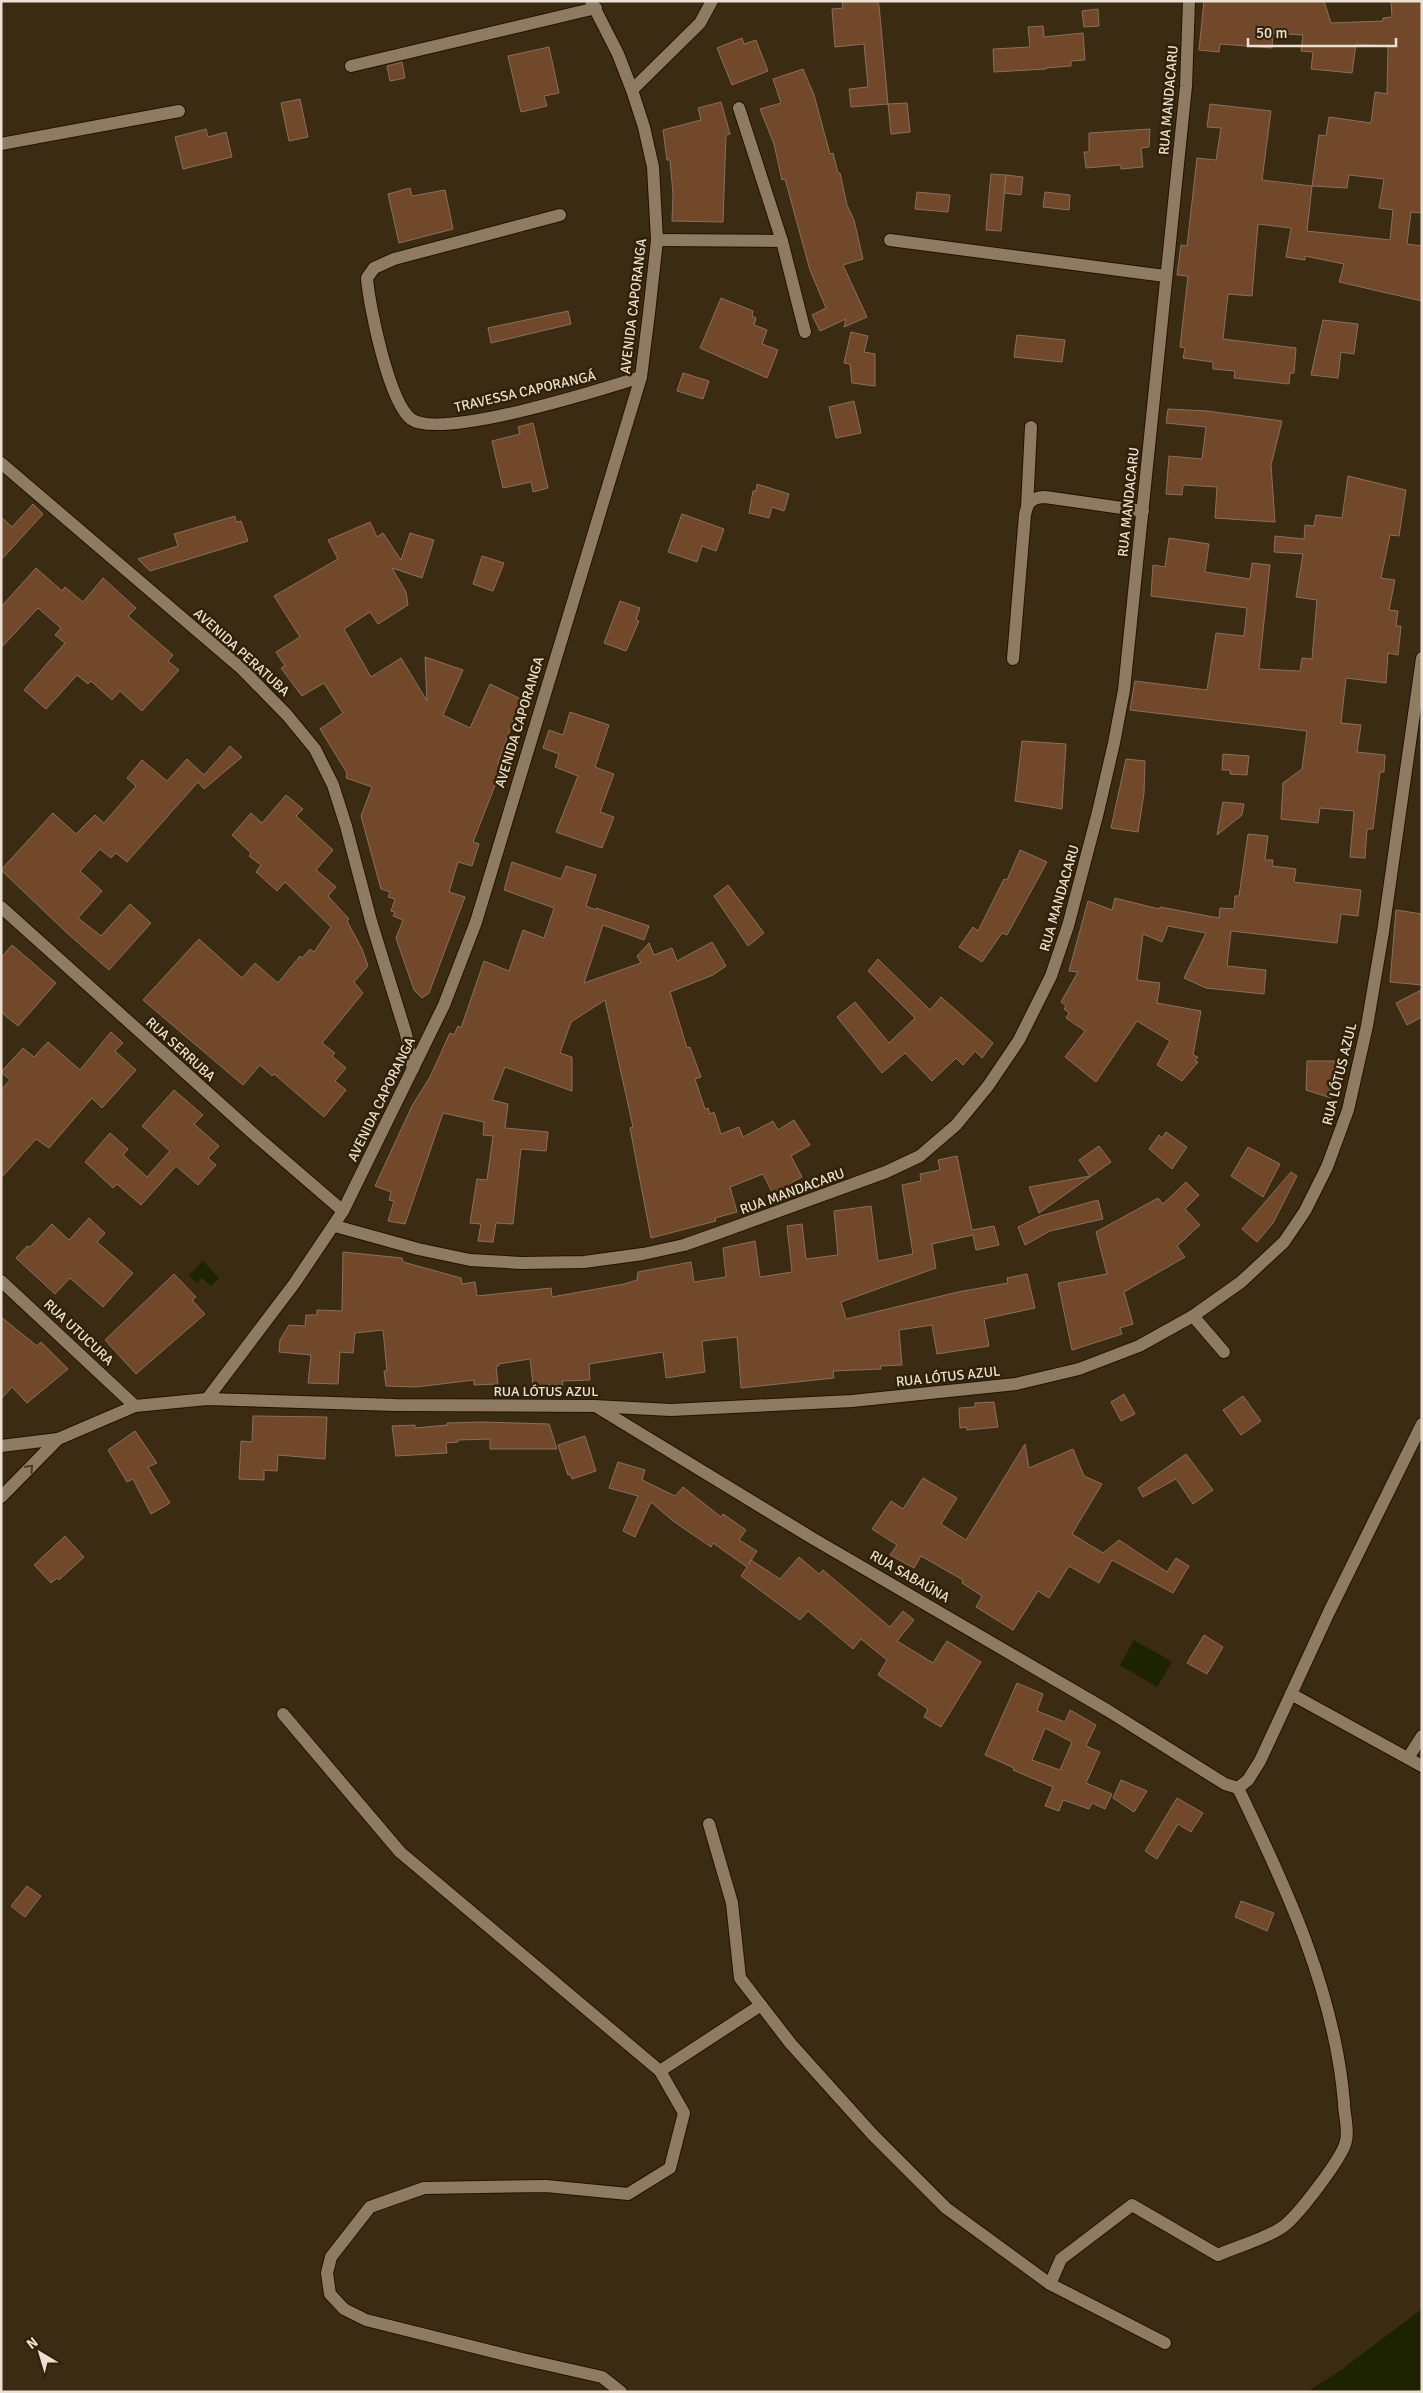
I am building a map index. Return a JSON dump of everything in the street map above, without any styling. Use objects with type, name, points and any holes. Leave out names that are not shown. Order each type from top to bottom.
[{"type":"street","points":[[632,90],[690,35],[712,1]]},
{"type":"street","name":"RUA MANDACARU","points":[[335,1226],[418,1249],[470,1260],[522,1263],[615,1259],[693,1242],[886,1172],[920,1156],[956,1125],[988,1086],[1019,1040],[1051,976],[1068,926],[1098,812],[1124,690],[1186,86],[1189,1]]},
{"type":"street","points":[[351,66],[594,5]]},
{"type":"street","name":"AVENIDA CAPORANGA","points":[[207,1399],[294,1284],[335,1226],[444,1005],[476,922],[641,377],[657,240],[652,167],[644,127],[632,90],[594,5]]},
{"type":"street","points":[[739,108],[782,241],[805,332]]},
{"type":"street","points":[[1,144],[179,111]]},
{"type":"street","name":"TRAVESSA CAPORANGÁ","points":[[560,215],[394,259],[374,268],[367,278],[369,299],[391,386],[399,404],[410,419],[423,424],[465,422],[571,399],[641,377]]},
{"type":"street","points":[[657,240],[782,241]]},
{"type":"street","points":[[890,240],[1165,276]]},
{"type":"street","points":[[1013,659],[1027,507],[1031,427]]},
{"type":"street","name":"AVENIDA PERATUBA","points":[[1,463],[242,669],[288,715],[314,749],[333,785],[346,826],[371,921],[406,1034],[413,1069]]},
{"type":"street","points":[[1027,507],[1036,497],[1045,497],[1143,511]]},
{"type":"street","name":"RUA LÓTUS AZUL","points":[[1,1497],[58,1439],[135,1406],[207,1399],[394,1405],[594,1406],[672,1410],[852,1401],[1016,1384],[1080,1369],[1139,1346],[1193,1316],[1241,1282],[1284,1242],[1305,1211],[1327,1167],[1348,1110],[1367,1026],[1417,744],[1422,658]]},
{"type":"street","name":"RUA SERRUBA","points":[[1,906],[256,1138],[343,1211]]},
{"type":"street","name":"RUA UTUCURA","points":[[1,1281],[135,1406]]},
{"type":"street","points":[[1193,1316],[1224,1352]]},
{"type":"street","name":"RUA SABAÚNA","points":[[594,1406],[812,1538],[1106,1710],[1225,1784],[1238,1788]]},
{"type":"street","points":[[1050,2284],[1061,2259],[1132,2205],[1218,2255],[1282,2228],[1321,2185],[1346,2141],[1336,2040],[1326,2002],[1312,1958],[1290,1903],[1265,1844],[1238,1788],[1248,1780],[1260,1761],[1422,1424]]},
{"type":"street","points":[[1,1446],[58,1439]]},
{"type":"street","points":[[1291,1694],[1422,1766]]},
{"type":"street","points":[[283,1714],[400,1852],[660,2071],[684,2113],[670,2168],[628,2194],[546,2186],[424,2188],[370,2207],[331,2257],[327,2273],[330,2294],[344,2309],[366,2320],[602,2377],[621,2392]]},
{"type":"street","points":[[1408,1758],[1422,1736]]},
{"type":"street","points":[[709,1824],[732,1903],[740,1978],[791,2044],[873,2136],[946,2208],[1050,2284],[1165,2343]]},
{"type":"street","points":[[660,2071],[761,2005]]},
{"type":"shaded area","points":[[203,1261],[219,1278],[211,1286],[202,1278],[197,1283],[189,1275]]},
{"type":"shaded area","points":[[1134,1640],[1172,1662],[1157,1687],[1120,1665]]},
{"type":"shaded area","points":[[1422,2309],[1422,2392],[1307,2392],[1341,2370]]},
{"type":"building","points":[[842,1],[877,1],[879,5],[888,104],[851,107],[849,89],[868,87],[864,44],[835,47],[832,9],[843,8]]},
{"type":"building","points":[[1204,1],[1324,1],[1331,23],[1383,21],[1383,18],[1392,17],[1391,1],[1422,1],[1422,213],[1411,212],[1407,244],[1422,246],[1422,301],[1339,282],[1344,264],[1305,256],[1305,260],[1286,257],[1291,228],[1258,224],[1252,296],[1228,294],[1223,339],[1296,348],[1294,373],[1290,373],[1289,384],[1234,378],[1235,371],[1213,369],[1213,362],[1183,358],[1185,348],[1180,347],[1188,276],[1177,275],[1181,245],[1187,246],[1197,158],[1216,160],[1221,128],[1207,127],[1210,104],[1271,111],[1262,180],[1312,186],[1319,135],[1326,136],[1329,117],[1371,123],[1375,92],[1387,94],[1388,46],[1356,44],[1352,73],[1311,69],[1313,52],[1301,51],[1303,35],[1273,33],[1272,48],[1220,44],[1219,52],[1199,50]],"holes":[[[1349,175],[1384,179],[1379,208],[1393,210],[1390,240],[1307,231],[1312,186],[1347,188]]]},
{"type":"building","points":[[1098,9],[1099,26],[1084,27],[1082,11]]},
{"type":"building","points":[[1043,26],[1044,37],[1083,33],[1085,60],[1071,61],[1071,66],[994,72],[993,49],[1030,47],[1028,27]]},
{"type":"building","points":[[742,38],[744,44],[756,40],[768,71],[732,85],[717,48]]},
{"type":"building","points":[[549,47],[559,93],[544,96],[547,106],[521,112],[508,56]]},
{"type":"building","points":[[402,62],[405,78],[390,81],[387,66]]},
{"type":"building","points":[[803,69],[814,95],[830,154],[833,153],[838,173],[840,173],[847,205],[854,220],[863,259],[843,265],[867,317],[844,327],[846,319],[820,331],[812,315],[826,308],[810,270],[785,179],[782,180],[774,144],[760,109],[781,103],[773,79]]},
{"type":"building","points":[[300,99],[308,137],[289,141],[281,103]]},
{"type":"building","points":[[721,102],[730,134],[726,135],[723,222],[672,221],[673,194],[670,160],[667,160],[663,130],[701,120],[698,108]]},
{"type":"building","points":[[907,103],[910,132],[891,134],[888,104]]},
{"type":"building","points":[[206,129],[208,137],[226,132],[232,157],[183,169],[175,137]]},
{"type":"building","points":[[1150,129],[1149,147],[1141,148],[1143,167],[1121,169],[1121,165],[1086,168],[1084,152],[1089,152],[1089,133]]},
{"type":"building","points":[[991,174],[1006,175],[1001,231],[986,230]]},
{"type":"building","points":[[1006,175],[1023,177],[1021,195],[1004,193]]},
{"type":"building","points":[[410,188],[412,196],[445,190],[453,229],[399,243],[388,194]]},
{"type":"building","points":[[917,192],[950,195],[948,212],[915,209]]},
{"type":"building","points":[[1045,192],[1070,195],[1069,210],[1043,207]]},
{"type":"building","points":[[721,298],[753,311],[752,316],[756,318],[754,325],[767,330],[762,344],[778,350],[767,378],[700,348]]},
{"type":"building","points":[[568,311],[571,324],[491,343],[488,328]]},
{"type":"building","points":[[1323,320],[1358,324],[1354,354],[1341,352],[1338,378],[1311,375]]},
{"type":"building","points":[[851,332],[868,336],[864,352],[875,354],[875,386],[852,383],[850,364],[844,363]]},
{"type":"building","points":[[1017,335],[1065,340],[1062,362],[1014,357]]},
{"type":"building","points":[[683,373],[709,381],[703,399],[677,391]]},
{"type":"building","points":[[854,401],[861,433],[836,438],[829,407]]},
{"type":"building","points":[[1168,409],[1207,411],[1282,421],[1271,465],[1275,522],[1215,518],[1217,487],[1183,485],[1182,495],[1166,494],[1169,456],[1202,459],[1206,427],[1166,423]]},
{"type":"building","points":[[533,423],[548,488],[533,492],[531,482],[503,488],[492,441],[520,434],[518,427]]},
{"type":"building","points":[[1348,476],[1406,490],[1399,536],[1390,535],[1381,578],[1395,580],[1389,610],[1398,611],[1396,626],[1401,626],[1398,655],[1388,653],[1386,683],[1346,678],[1341,723],[1361,725],[1357,752],[1385,755],[1384,772],[1380,772],[1373,829],[1367,829],[1365,858],[1350,857],[1354,811],[1320,808],[1318,823],[1281,819],[1283,783],[1302,769],[1307,731],[1130,710],[1135,681],[1207,690],[1216,633],[1244,636],[1247,608],[1151,596],[1153,565],[1165,567],[1169,538],[1209,544],[1205,572],[1250,579],[1252,563],[1270,565],[1259,669],[1300,671],[1302,658],[1312,659],[1317,600],[1296,597],[1303,554],[1274,552],[1275,536],[1304,539],[1305,525],[1314,526],[1316,515],[1342,518]]},
{"type":"building","points":[[757,484],[789,494],[784,511],[772,507],[769,518],[749,513],[753,491],[756,491]]},
{"type":"building","points":[[33,504],[43,514],[1,560],[1,517],[12,527]]},
{"type":"building","points":[[682,514],[724,529],[716,551],[702,546],[697,562],[668,552]]},
{"type":"building","points":[[235,516],[236,522],[241,521],[248,541],[150,571],[138,559],[178,546],[174,534]]},
{"type":"building","points":[[370,522],[377,537],[383,533],[401,560],[410,533],[434,540],[422,578],[392,568],[406,592],[408,605],[378,624],[370,612],[344,629],[371,677],[401,658],[427,701],[425,657],[463,670],[443,715],[470,728],[490,684],[521,699],[498,763],[503,765],[473,842],[479,844],[472,866],[458,862],[449,892],[465,897],[429,993],[422,998],[414,990],[396,938],[403,920],[393,916],[395,912],[391,911],[395,899],[388,897],[390,892],[381,889],[361,816],[372,787],[346,778],[347,773],[320,729],[343,713],[324,683],[302,696],[281,668],[285,666],[276,652],[300,637],[274,596],[338,559],[328,540]]},
{"type":"building","points":[[482,556],[504,563],[493,591],[473,584]]},
{"type":"building","points":[[36,568],[62,591],[65,587],[83,602],[103,578],[136,608],[128,616],[173,655],[168,661],[179,670],[142,711],[120,691],[112,700],[91,681],[88,684],[77,675],[46,709],[24,690],[65,643],[55,635],[61,628],[38,608],[1,648],[1,607]]},
{"type":"building","points":[[620,601],[640,608],[636,620],[639,621],[626,651],[604,643]]},
{"type":"building","points":[[570,712],[609,725],[595,767],[614,774],[600,812],[614,817],[602,848],[556,832],[578,776],[555,767],[559,754],[543,748],[549,730],[563,735]]},
{"type":"building","points":[[1022,741],[1066,744],[1062,809],[1015,801]]},
{"type":"building","points":[[230,746],[242,757],[204,789],[198,782],[127,862],[116,853],[111,858],[100,849],[80,871],[102,891],[78,918],[101,936],[130,904],[151,923],[109,970],[1,870],[53,813],[76,834],[95,815],[104,823],[136,786],[127,778],[142,760],[167,781],[187,759],[204,775]]},
{"type":"building","points":[[1223,754],[1249,756],[1247,775],[1230,774],[1230,770],[1222,770]]},
{"type":"building","points":[[1126,759],[1145,761],[1144,793],[1138,832],[1111,828]]},
{"type":"building","points":[[286,795],[303,809],[296,816],[333,850],[316,870],[336,887],[328,896],[349,919],[347,921],[362,949],[368,966],[354,982],[363,993],[322,1043],[335,1053],[332,1056],[346,1068],[335,1081],[346,1090],[324,1117],[274,1074],[272,1076],[260,1065],[243,1085],[143,1000],[199,939],[242,978],[255,963],[278,983],[300,956],[302,958],[310,949],[314,952],[331,927],[285,882],[277,891],[256,872],[261,865],[249,856],[251,853],[232,835],[251,813],[262,823]]},
{"type":"building","points":[[1223,802],[1244,804],[1242,815],[1217,835]]},
{"type":"building","points":[[1248,834],[1268,836],[1265,860],[1273,860],[1272,866],[1296,869],[1294,882],[1361,890],[1358,916],[1341,914],[1337,943],[1231,931],[1227,966],[1266,970],[1264,994],[1206,988],[1184,978],[1206,933],[1168,926],[1162,942],[1143,934],[1137,980],[1160,983],[1157,1003],[1201,1011],[1193,1055],[1198,1057],[1195,1061],[1198,1062],[1182,1081],[1157,1065],[1170,1041],[1137,1021],[1096,1082],[1065,1057],[1085,1031],[1066,1018],[1069,1013],[1064,1009],[1066,1006],[1061,1002],[1078,972],[1069,971],[1088,901],[1112,910],[1115,898],[1159,909],[1160,907],[1219,918],[1220,908],[1234,909],[1235,896],[1239,896]]},
{"type":"building","points":[[1020,850],[1047,862],[1007,935],[1002,933],[982,962],[959,947],[973,927],[978,931],[1004,879],[1007,880]]},
{"type":"building","points":[[512,862],[561,879],[566,866],[596,875],[586,906],[649,926],[644,940],[603,925],[584,983],[641,963],[637,956],[649,943],[654,955],[672,948],[677,961],[712,942],[726,966],[713,975],[670,992],[687,1048],[690,1047],[701,1077],[695,1079],[705,1109],[708,1108],[710,1114],[714,1112],[721,1134],[739,1127],[743,1137],[773,1121],[778,1130],[794,1120],[810,1145],[791,1156],[802,1177],[791,1183],[795,1191],[776,1200],[763,1174],[730,1187],[737,1212],[715,1218],[716,1221],[651,1238],[630,1128],[633,1127],[605,1000],[571,1022],[560,1053],[572,1057],[572,1091],[505,1067],[492,1100],[508,1104],[505,1128],[548,1132],[546,1151],[521,1149],[513,1224],[496,1223],[493,1242],[478,1241],[481,1224],[470,1223],[477,1179],[487,1180],[493,1136],[483,1135],[484,1122],[443,1113],[405,1224],[388,1221],[394,1201],[389,1200],[391,1192],[375,1186],[412,1106],[430,1077],[450,1033],[454,1035],[458,1026],[461,1028],[484,961],[509,971],[523,930],[544,938],[554,908],[504,890]]},
{"type":"building","points":[[728,885],[764,933],[748,946],[714,896]]},
{"type":"building","points":[[1396,910],[1422,914],[1422,985],[1390,982]]},
{"type":"building","points":[[12,945],[56,983],[18,1026],[1,1012],[1,958]]},
{"type":"building","points":[[878,959],[930,1010],[941,997],[993,1043],[982,1058],[975,1051],[963,1065],[956,1058],[932,1081],[905,1053],[882,1073],[837,1017],[855,1002],[889,1043],[915,1018],[868,971]]},
{"type":"building","points":[[1421,990],[1422,1017],[1407,1025],[1396,1003]]},
{"type":"building","points":[[111,1032],[123,1043],[115,1051],[136,1070],[102,1108],[92,1098],[49,1148],[36,1139],[1,1178],[1,1090],[10,1080],[1,1072],[23,1048],[34,1057],[48,1042],[80,1070]]},
{"type":"building","points":[[1307,1061],[1338,1061],[1331,1098],[1306,1090]]},
{"type":"building","points":[[174,1090],[203,1115],[194,1124],[219,1146],[208,1158],[216,1165],[198,1185],[176,1166],[141,1205],[117,1184],[113,1188],[85,1162],[110,1133],[128,1149],[123,1155],[147,1177],[170,1151],[142,1126]]},
{"type":"building","points":[[1166,1132],[1187,1147],[1172,1169],[1149,1149],[1159,1135],[1162,1138]]},
{"type":"building","points":[[1099,1146],[1111,1162],[1039,1213],[1029,1187],[1090,1176],[1079,1160]]},
{"type":"building","points":[[1248,1147],[1280,1164],[1263,1197],[1231,1176]]},
{"type":"building","points":[[957,1156],[972,1230],[994,1226],[999,1245],[976,1250],[973,1235],[932,1244],[936,1268],[841,1302],[846,1319],[958,1292],[1008,1283],[1007,1278],[1027,1274],[1035,1308],[984,1319],[989,1346],[937,1354],[932,1325],[899,1330],[902,1365],[880,1366],[881,1369],[833,1371],[834,1378],[741,1388],[737,1337],[702,1341],[705,1372],[666,1378],[663,1352],[589,1364],[590,1380],[562,1381],[563,1385],[533,1385],[530,1359],[498,1364],[499,1366],[496,1366],[498,1384],[474,1385],[474,1380],[416,1387],[386,1386],[384,1371],[387,1371],[383,1330],[355,1333],[353,1353],[340,1352],[338,1384],[308,1383],[311,1355],[279,1352],[280,1340],[289,1325],[305,1326],[306,1315],[317,1315],[317,1310],[342,1311],[343,1252],[402,1258],[403,1262],[461,1278],[462,1284],[475,1282],[477,1296],[551,1288],[552,1297],[624,1284],[637,1280],[638,1272],[691,1262],[694,1282],[726,1277],[723,1248],[755,1241],[760,1277],[792,1272],[787,1226],[802,1224],[806,1259],[838,1255],[834,1211],[871,1206],[878,1261],[913,1254],[902,1185],[921,1181],[920,1174],[940,1170],[938,1160]]},
{"type":"building","points":[[1291,1172],[1297,1176],[1273,1223],[1257,1242],[1242,1229]]},
{"type":"building","points":[[1186,1182],[1199,1195],[1185,1209],[1200,1225],[1177,1246],[1185,1257],[1124,1292],[1133,1324],[1120,1328],[1122,1334],[1072,1350],[1058,1283],[1107,1274],[1096,1232],[1158,1198],[1163,1204]]},
{"type":"building","points":[[1098,1200],[1103,1219],[1050,1231],[1025,1245],[1018,1227],[1040,1216]]},
{"type":"building","points":[[89,1218],[105,1233],[97,1242],[133,1273],[103,1307],[70,1278],[55,1294],[16,1258],[27,1246],[30,1247],[52,1224],[69,1240]]},
{"type":"building","points":[[174,1274],[196,1297],[192,1300],[205,1314],[136,1374],[105,1340]]},
{"type":"building","points":[[1,1317],[37,1346],[41,1342],[68,1369],[27,1403],[12,1387],[1,1399]]},
{"type":"building","points":[[1124,1394],[1135,1414],[1121,1421],[1111,1402]]},
{"type":"building","points":[[1243,1396],[1261,1421],[1241,1435],[1223,1410]]},
{"type":"building","points":[[994,1402],[998,1427],[967,1430],[966,1427],[960,1428],[959,1408],[975,1407],[975,1403]]},
{"type":"building","points":[[253,1416],[327,1417],[325,1459],[278,1455],[277,1471],[264,1470],[264,1480],[239,1479],[241,1441],[252,1442]]},
{"type":"building","points":[[447,1423],[549,1424],[557,1449],[490,1449],[490,1439],[458,1440],[458,1442],[446,1443],[447,1453],[396,1456],[392,1426],[415,1425],[415,1428],[448,1425]]},
{"type":"building","points":[[135,1431],[157,1463],[148,1467],[170,1503],[151,1514],[133,1479],[127,1482],[108,1450]]},
{"type":"building","points":[[585,1436],[596,1471],[572,1479],[570,1474],[568,1475],[558,1445]]},
{"type":"building","points":[[1025,1444],[1029,1468],[1073,1449],[1084,1476],[1102,1484],[1072,1534],[1103,1553],[1119,1540],[1167,1572],[1176,1558],[1189,1566],[1173,1593],[1112,1560],[1099,1583],[1069,1566],[1049,1598],[1038,1591],[1013,1630],[976,1607],[982,1596],[962,1583],[963,1580],[921,1556],[914,1568],[890,1555],[897,1545],[872,1529],[891,1501],[903,1509],[923,1478],[957,1498],[941,1524],[966,1540]]},
{"type":"building","points":[[1186,1454],[1213,1490],[1193,1504],[1176,1479],[1143,1497],[1138,1488]]},
{"type":"building","points":[[618,1462],[645,1470],[642,1480],[675,1496],[683,1487],[721,1517],[723,1514],[746,1530],[739,1540],[757,1551],[751,1560],[780,1579],[799,1557],[819,1574],[823,1570],[890,1627],[903,1611],[914,1620],[897,1641],[933,1663],[947,1641],[981,1662],[941,1727],[924,1717],[928,1709],[878,1675],[887,1660],[861,1639],[853,1649],[808,1611],[800,1620],[741,1576],[747,1567],[713,1543],[711,1547],[673,1521],[651,1502],[635,1537],[623,1531],[638,1496],[609,1488]]},
{"type":"building","points":[[65,1536],[84,1557],[59,1580],[57,1578],[51,1583],[34,1565]]},
{"type":"building","points":[[1204,1635],[1223,1647],[1207,1674],[1187,1663]]},
{"type":"building","points":[[1017,1683],[1043,1694],[1037,1711],[1065,1722],[1070,1710],[1096,1725],[1086,1746],[1100,1752],[1086,1783],[1112,1794],[1105,1809],[1092,1803],[1089,1809],[1063,1800],[1059,1811],[1045,1806],[1053,1787],[1013,1770],[1014,1768],[985,1755]],"holes":[[[1045,1728],[1072,1742],[1060,1770],[1032,1760]]]},
{"type":"building","points":[[1121,1780],[1147,1791],[1134,1812],[1113,1798]]},
{"type":"building","points":[[1177,1798],[1203,1813],[1191,1832],[1178,1824],[1157,1859],[1145,1851]]},
{"type":"building","points":[[27,1886],[41,1896],[25,1917],[11,1906]]},
{"type":"building","points":[[1241,1901],[1274,1913],[1267,1931],[1235,1917]]}]
